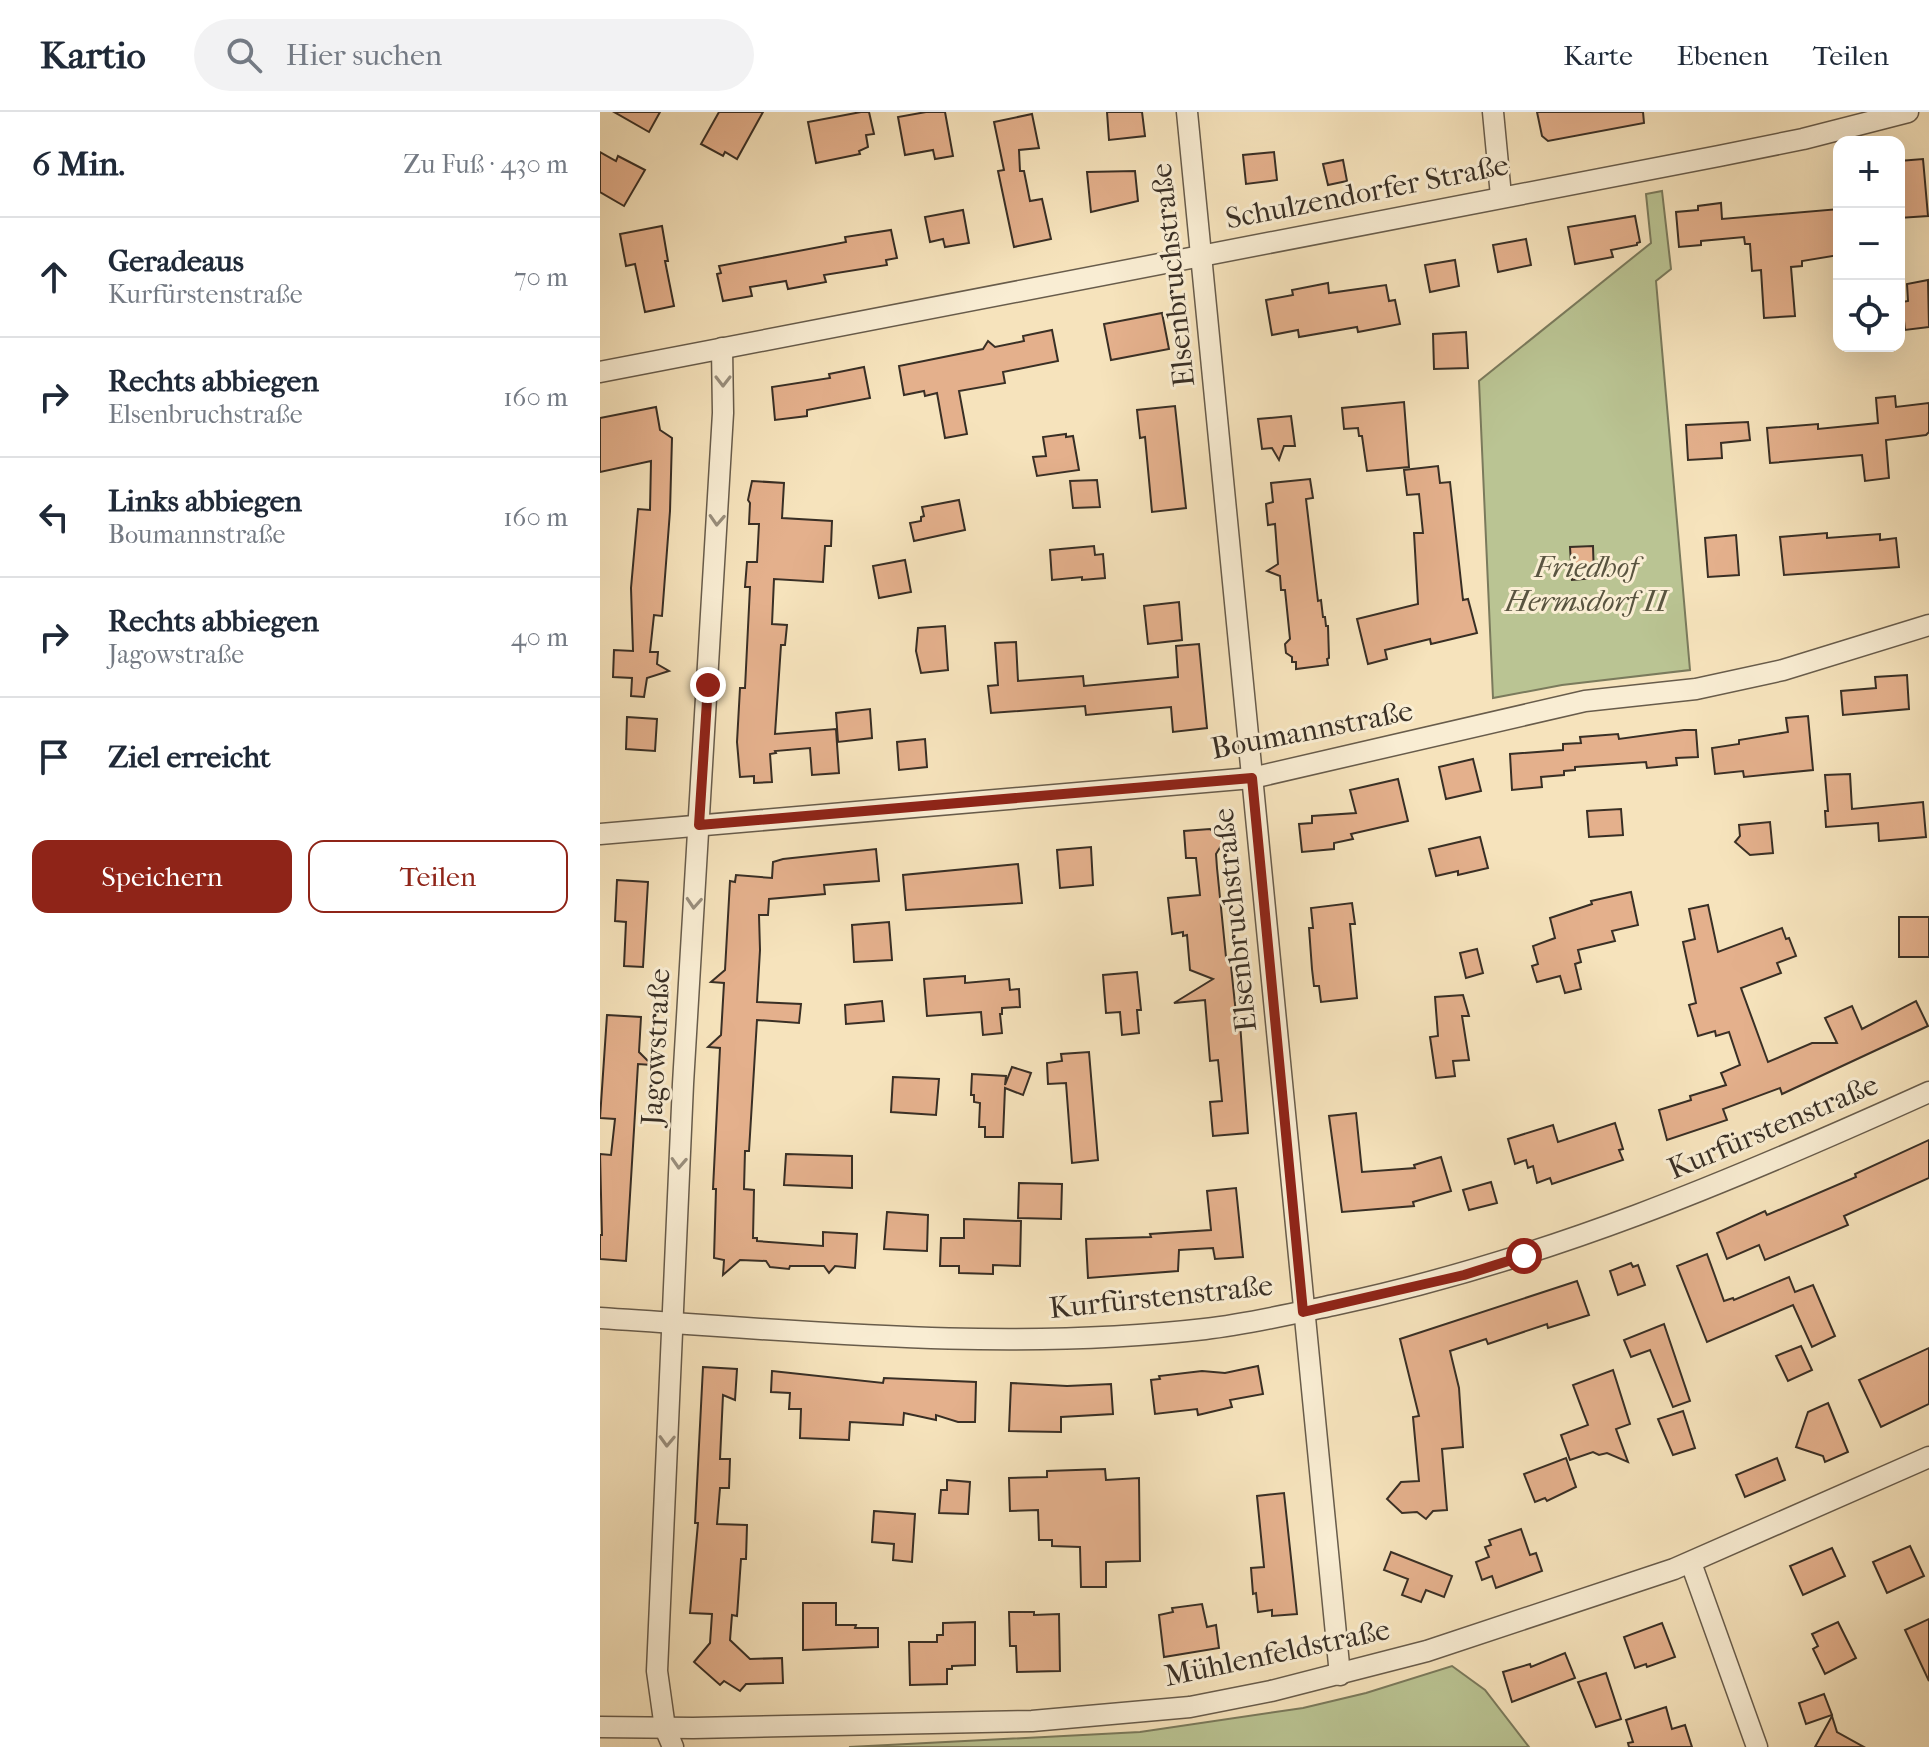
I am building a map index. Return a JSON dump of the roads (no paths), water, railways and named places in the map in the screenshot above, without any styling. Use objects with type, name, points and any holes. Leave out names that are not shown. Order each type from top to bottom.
[{"type":"street","name":"Elsenbruchstraße","points":[[1187,112],[1340,1675]]},
{"type":"street","points":[[1493,112],[1501,196]]},
{"type":"street","name":"Schulzendorfer Straße","points":[[600,372],[1789,142],[1908,112]]},
{"type":"street","name":"Jagowstraße","points":[[669,1738],[657,1671],[672,1323],[723,413],[722,348]]},
{"type":"street","name":"Boumannstraße","points":[[600,834],[1252,778],[1585,701],[1696,689],[1783,670],[1929,625]]},
{"type":"street","name":"Kurfürstenstraße","points":[[600,1318],[1000,1341],[1110,1338],[1208,1329],[1303,1312],[1464,1275],[1583,1237],[1764,1167],[1929,1092]]},
{"type":"street","name":"Mühlenfeldstraße","points":[[600,1727],[669,1738],[1032,1721],[1190,1707],[1340,1675],[1427,1651],[1691,1563],[1929,1457]]},
{"type":"street","points":[[1691,1563],[1757,1747]]},
{"type":"park label","name":"Friedhof Hermsdorf II","points":[[1586,584]]}]
